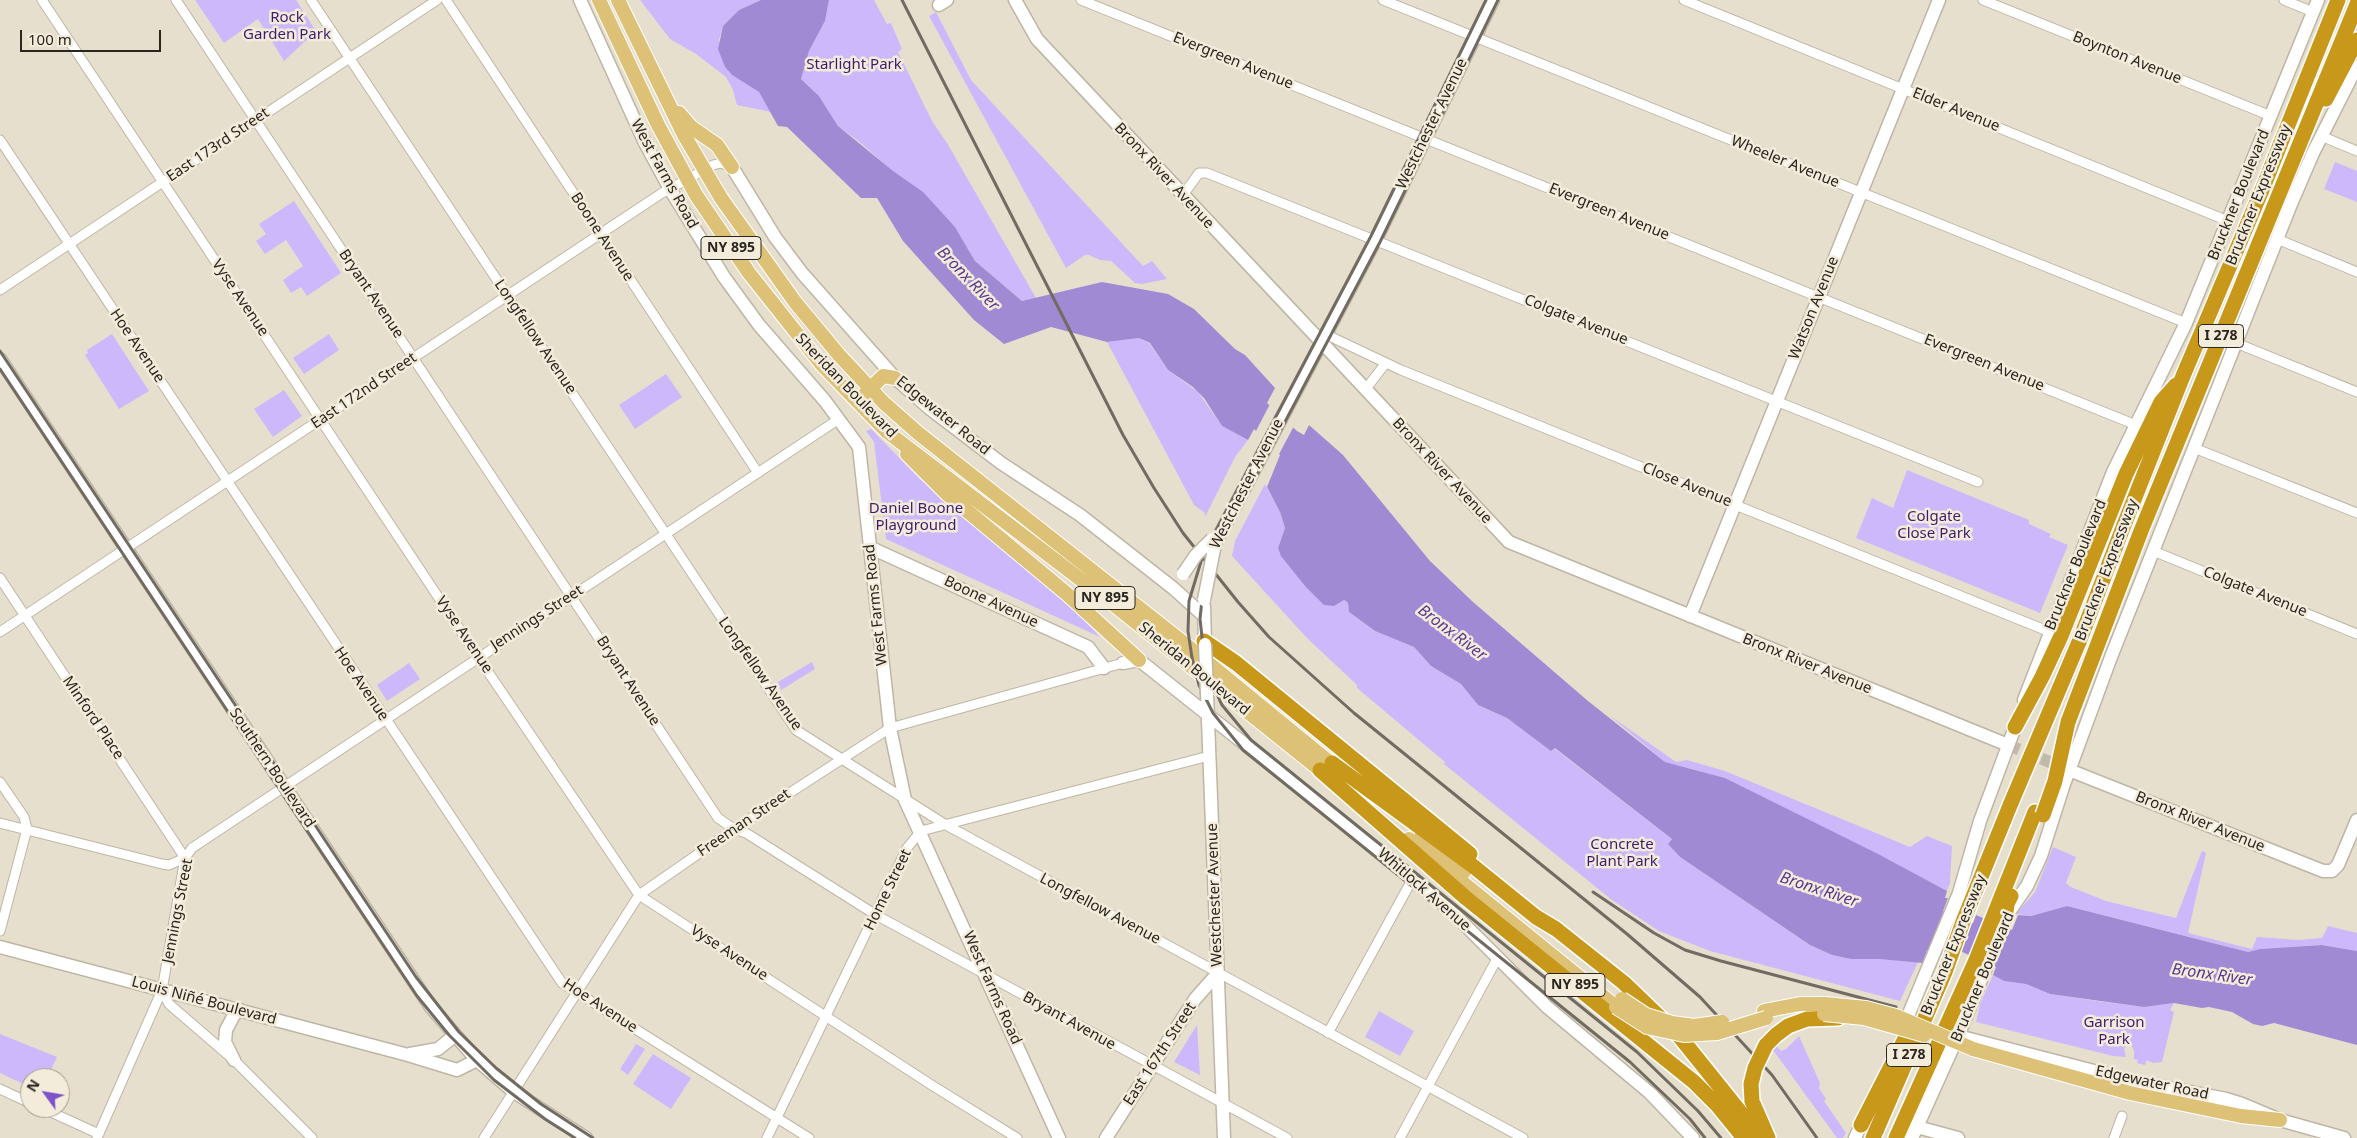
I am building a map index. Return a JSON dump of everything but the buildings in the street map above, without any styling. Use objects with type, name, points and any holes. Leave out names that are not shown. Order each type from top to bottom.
[{"type":"highway","name":"Bruckner Expressway","points":[[1873,1138],[1938,969],[2072,658],[2183,376],[2262,190],[2338,0]]},
{"type":"highway","name":"Bruckner Expressway","points":[[1896,1138],[2004,913],[2039,814],[2055,781],[2068,722],[2141,531],[2357,4]]},
{"type":"highway","points":[[2300,140],[2337,81],[2357,40]]},
{"type":"highway","points":[[2015,727],[2052,657],[2126,474],[2161,402],[2183,376]]},
{"type":"highway","points":[[1204,642],[1236,663],[1436,824],[1539,912],[1556,929]]},
{"type":"highway","name":"NY 895","points":[[1326,767],[1473,866],[1536,917],[1556,929],[1612,973],[1659,1016],[1690,1050],[1750,1135]]},
{"type":"highway","name":"NY 895","points":[[1326,767],[1470,901],[1690,1079],[1750,1135]]},
{"type":"highway","points":[[1858,1132],[1938,969]]},
{"type":"highway","points":[[1768,1138],[1753,1106],[1751,1084],[1758,1060],[1776,1035],[1788,1026],[1807,1019],[1857,1017]]},
{"type":"main road","name":"West Farms Road","points":[[580,0],[628,109],[670,189],[734,293],[839,419],[859,447],[890,728],[905,800],[921,831],[1059,1138]]},
{"type":"main road","name":"Sheridan Boulevard","points":[[599,0],[648,105],[687,179],[729,244],[780,314],[822,365],[886,431],[1326,767]]},
{"type":"main road","name":"Sheridan Boulevard","points":[[618,0],[703,169],[742,230],[795,302],[839,355],[871,389],[934,446],[1173,634],[1326,767]]},
{"type":"main road","name":"Bronx River Avenue","points":[[1015,0],[1036,39],[1183,196],[1323,338],[1365,390],[1509,542],[2008,745]]},
{"type":"main road","name":"Westchester Avenue","points":[[1173,588],[1196,555],[1214,541],[1222,529],[1376,239],[1493,0]]},
{"type":"main road","name":"Watson Avenue","points":[[1690,616],[1939,0]]},
{"type":"main road","name":"Bruckner Boulevard","points":[[1963,909],[1975,836],[2050,632],[2113,472],[2186,323],[2315,6]]},
{"type":"main road","name":"Bruckner Boulevard","points":[[2004,913],[2027,886],[2038,864],[2069,770],[2153,551],[2277,239],[2321,136],[2357,66]]},
{"type":"main road","points":[[667,99],[691,127],[719,147],[732,167]]},
{"type":"main road","name":"Edgewater Road","points":[[732,167],[775,236],[797,267],[834,312],[895,378],[929,408],[989,454],[1073,510],[1173,588],[1203,615]]},
{"type":"main road","name":"Southern Boulevard","points":[[0,359],[431,1008],[477,1060],[514,1092],[586,1138]]},
{"type":"main road","points":[[858,402],[883,376],[895,378]]},
{"type":"main road","points":[[886,431],[919,468],[947,494],[1067,594],[1139,660]]},
{"type":"main road","name":"Westchester Avenue","points":[[1214,541],[1203,615],[1224,1138]]},
{"type":"main road","name":"Boone Avenue","points":[[869,547],[1088,647],[1104,668]]},
{"type":"main road","points":[[1123,664],[1139,660]]},
{"type":"main road","name":"Whitlock Avenue","points":[[1139,660],[1413,878],[1498,957],[1547,1007],[1650,1093],[1694,1138]]},
{"type":"main road","points":[[1326,767],[1350,791],[1647,1027],[1684,1035],[1717,1033],[1800,1004],[1857,1017],[2130,1093],[2240,1116],[2280,1120]]},
{"type":"main road","name":"Bronx River Avenue","points":[[2069,770],[2321,871],[2332,871],[2340,861],[2357,820]]},
{"type":"main road","name":"Louis Niñé Boulevard","points":[[0,948],[240,1010],[457,1070],[477,1060]]},
{"type":"main road","name":"East 167th Street","points":[[1106,1138],[1195,999],[1218,973]]},
{"type":"main road","name":"Bruckner Boulevard","points":[[1915,1133],[1958,1036],[1976,974]]},
{"type":"main road","points":[[1825,1009],[1866,1008],[1896,1016],[1973,1049]]},
{"type":"main road","points":[[234,1060],[225,1042],[226,1030],[240,1010]]},
{"type":"main road","name":"Louis Niñé Boulevard","points":[[408,1055],[438,1048],[454,1036]]},
{"type":"main road","name":"Edgewater Road","points":[[1958,1036],[2118,1077],[2226,1099],[2280,1120],[2344,1138]]},
{"type":"main road","points":[[1915,1133],[1958,1138]]},
{"type":"street","name":"Vyse Avenue","points":[[42,0],[478,657],[639,895],[930,1084],[1017,1138]]},
{"type":"street","name":"Bryant Avenue","points":[[176,0],[718,818],[734,829],[746,833],[876,915],[1151,1066],[1287,1138]]},
{"type":"street","name":"Longfellow Avenue","points":[[310,0],[796,730],[946,825],[1522,1138]]},
{"type":"street","name":"East 173rd Street","points":[[0,290],[437,0]]},
{"type":"street","name":"Boone Avenue","points":[[446,0],[758,473]]},
{"type":"street","name":"Evergreen Avenue","points":[[1081,0],[2136,425]]},
{"type":"street","name":"Wheeler Avenue","points":[[1383,0],[2186,323]]},
{"type":"street","name":"Elder Avenue","points":[[1684,0],[2228,220]]},
{"type":"street","name":"Boynton Avenue","points":[[1983,0],[2271,116]]},
{"type":"street","points":[[2284,0],[2315,6]]},
{"type":"street","points":[[2321,136],[2357,151]]},
{"type":"street","name":"Hoe Avenue","points":[[0,140],[384,719],[562,983],[809,1138]]},
{"type":"street","name":"East 172nd Street","points":[[0,632],[670,189],[703,169],[717,163],[732,167]]},
{"type":"street","name":"Colgate Avenue","points":[[1183,196],[1198,173],[1207,173],[1376,239],[1978,482]]},
{"type":"street","points":[[2277,239],[2357,272]]},
{"type":"street","name":"Close Avenue","points":[[1323,338],[2050,632]]},
{"type":"street","points":[[2236,343],[2357,392]]},
{"type":"street","points":[[1365,390],[1385,364]]},
{"type":"street","name":"Jennings Street","points":[[98,1136],[162,990],[186,858],[192,848],[839,419]]},
{"type":"street","points":[[2194,448],[2357,513]]},
{"type":"street","name":"Colgate Avenue","points":[[2153,551],[2357,634]]},
{"type":"street","name":"Minford Place","points":[[0,578],[186,858]]},
{"type":"street","name":"Freeman Street","points":[[484,1138],[639,895],[734,829],[890,728],[1123,664]]},
{"type":"street","points":[[921,831],[1209,756]]},
{"type":"street","points":[[0,782],[24,817],[27,829],[0,931]]},
{"type":"street","points":[[0,822],[162,864],[170,864],[186,858]]},
{"type":"street","name":"Home Street","points":[[767,1138],[907,848],[921,831]]},
{"type":"street","points":[[1328,1033],[1413,878]]},
{"type":"street","points":[[1400,1138],[1498,957]]},
{"type":"street","points":[[162,990],[169,1004],[234,1060],[312,1138]]},
{"type":"street","points":[[0,1089],[20,1098]]},
{"type":"street","points":[[2114,1138],[2122,1116]]},
{"type":"street","points":[[62,1118],[98,1136]]},
{"type":"green space","name":"Rock Garden Park","points":[[195,0],[296,0],[316,31],[284,61],[258,19],[224,43]]},
{"type":"green space","points":[[640,0],[761,0],[739,10],[723,26],[719,40],[725,67],[732,75],[759,92],[771,112],[737,105],[733,90],[726,77],[696,54],[670,39]]},
{"type":"green space","name":"Starlight Park","points":[[829,0],[874,0],[887,24],[891,23],[902,49],[898,52],[932,121],[947,143],[1036,298],[1022,301],[975,261],[955,227],[862,144],[838,126],[819,96],[801,79],[809,51],[825,21]]},
{"type":"green space","name":"Starlight Park","points":[[936,12],[971,80],[1143,266],[1152,261],[1167,279],[1142,284],[1135,283],[1111,261],[1100,260],[1089,255],[1085,255],[1066,268],[929,16]]},
{"type":"green space","points":[[2335,162],[2357,171],[2357,202],[2324,189]]},
{"type":"green space","points":[[294,201],[341,273],[307,296],[301,287],[291,293],[283,280],[303,266],[286,240],[265,254],[256,241],[266,234],[259,224]]},
{"type":"green space","points":[[112,334],[149,391],[119,409],[85,355],[88,353],[87,350]]},
{"type":"green space","points":[[329,334],[339,350],[304,374],[293,358]]},
{"type":"green space","points":[[1139,338],[1150,344],[1168,370],[1198,392],[1222,426],[1248,440],[1235,457],[1205,517],[1205,513],[1194,505],[1107,342]]},
{"type":"green space","points":[[666,374],[682,397],[635,429],[619,405]]},
{"type":"green space","points":[[284,390],[302,416],[273,437],[254,409]]},
{"type":"green space","name":"Daniel Boone Playground","points":[[871,429],[920,479],[1077,612],[1100,637],[886,539],[874,442],[866,431]]},
{"type":"green space","name":"Colgate Close Park","points":[[1907,470],[2029,520],[2029,524],[2051,534],[2049,537],[2068,545],[2040,613],[1856,538],[1872,498],[1893,508]]},
{"type":"green space","name":"Concrete Plant Park","points":[[1265,484],[1280,512],[1285,528],[1278,548],[1305,586],[1334,606],[1343,600],[1348,603],[1349,612],[1375,631],[1414,647],[1431,666],[1461,684],[1478,705],[1507,718],[1552,751],[1554,748],[1672,839],[1668,844],[1680,857],[1810,945],[1832,955],[1851,959],[1918,962],[1900,1001],[1710,951],[1659,931],[1612,900],[1444,764],[1445,762],[1357,688],[1357,685],[1307,638],[1232,556],[1235,541]]},
{"type":"green space","points":[[812,662],[815,669],[781,690],[778,682]]},
{"type":"green space","points":[[409,663],[420,679],[387,701],[377,685]]},
{"type":"green space","points":[[1609,715],[1676,762],[1687,760],[1725,771],[1910,847],[1927,836],[1952,846],[1950,883],[1947,891],[1725,778],[1665,762]]},
{"type":"green space","points":[[2053,847],[2076,857],[2066,883],[2071,887],[2106,901],[2176,918],[2202,851],[2206,853],[2188,933],[2252,949],[2257,937],[2299,940],[2322,938],[2328,926],[2357,933],[2357,951],[2322,945],[2260,949],[2248,952],[2067,906],[2031,916],[2016,914],[2035,892]]},
{"type":"green space","name":"Garrison Park","points":[[1993,975],[2004,981],[2026,984],[2050,994],[2144,1007],[2174,1003],[2170,1010],[2174,1012],[2162,1062],[2153,1063],[2147,1060],[2145,1065],[2137,1063],[2138,1060],[2134,1059],[2134,1051],[2131,1044],[2124,1048],[2126,1057],[2113,1056],[1976,1022],[1980,1004]]},
{"type":"green space","points":[[1379,1011],[1414,1031],[1400,1056],[1365,1037]]},
{"type":"green space","points":[[1197,1025],[1200,1075],[1174,1062]]},
{"type":"green space","points":[[0,1034],[57,1057],[52,1068],[20,1068],[20,1082],[0,1073]]},
{"type":"green space","points":[[1799,1036],[1820,1083],[1819,1088],[1826,1099],[1824,1101],[1846,1133],[1843,1138],[1837,1138],[1773,1050],[1776,1045],[1781,1051],[1786,1049]]},
{"type":"green space","points":[[636,1044],[645,1049],[628,1075],[620,1069]]},
{"type":"green space","points":[[653,1054],[691,1078],[671,1109],[633,1084]]},
{"type":"water","name":"Bronx River","points":[[761,0],[829,0],[825,21],[809,51],[801,79],[819,96],[838,126],[893,171],[923,192],[955,227],[975,261],[1022,301],[1102,282],[1168,294],[1194,309],[1235,349],[1245,355],[1275,388],[1267,403],[1297,431],[1304,435],[1309,425],[1343,455],[1430,561],[1473,602],[1588,701],[1665,762],[1725,778],[1878,854],[1947,891],[1945,898],[1948,898],[1943,911],[1973,923],[1976,915],[2012,930],[2018,915],[2031,916],[2067,906],[2248,952],[2260,949],[2322,945],[2357,951],[2357,1045],[2274,1023],[2262,1026],[2253,1024],[2232,1012],[2209,1007],[2202,1008],[2174,1003],[2144,1007],[2050,994],[2026,984],[2004,981],[1993,975],[1996,967],[1960,951],[1956,961],[1927,950],[1923,963],[1879,959],[1851,959],[1832,955],[1810,945],[1680,857],[1668,844],[1672,839],[1555,748],[1551,751],[1507,718],[1478,705],[1461,684],[1431,666],[1414,647],[1375,631],[1349,612],[1348,603],[1344,600],[1334,606],[1324,605],[1305,586],[1281,556],[1278,548],[1285,528],[1280,512],[1267,487],[1280,455],[1254,429],[1248,440],[1222,426],[1204,398],[1193,387],[1168,370],[1150,343],[1139,338],[1107,342],[1051,327],[1004,344],[974,320],[903,241],[877,198],[861,198],[787,127],[778,126],[759,92],[732,75],[725,67],[718,49],[723,26],[739,10]]},
{"type":"pier","points":[[1270,404],[1294,426],[1278,456],[1255,433]]},
{"type":"tunnel","points":[[2008,745],[2067,769]]},
{"type":"railway","points":[[902,0],[1123,435],[1183,533],[1238,602],[1269,637],[1354,713],[1627,934],[1700,997],[1772,1075],[1817,1138]]},
{"type":"railway","points":[[1486,0],[1371,236],[1203,555],[1189,601],[1188,631],[1192,658],[1199,685],[1213,713],[1243,750],[1630,1062],[1690,1119],[1705,1138]]},
{"type":"railway","points":[[1498,0],[1380,242],[1212,560],[1203,589],[1200,619],[1204,655],[1211,681],[1222,705],[1251,740],[1637,1052],[1698,1111],[1721,1138]]},
{"type":"railway","points":[[0,351],[416,977],[459,1032],[496,1068],[541,1104],[593,1138]]},
{"type":"railway","points":[[0,369],[417,996],[449,1035],[494,1080],[545,1119],[575,1138]]},
{"type":"railway","points":[[1593,892],[1654,933],[1685,950],[1896,1007]]}]
